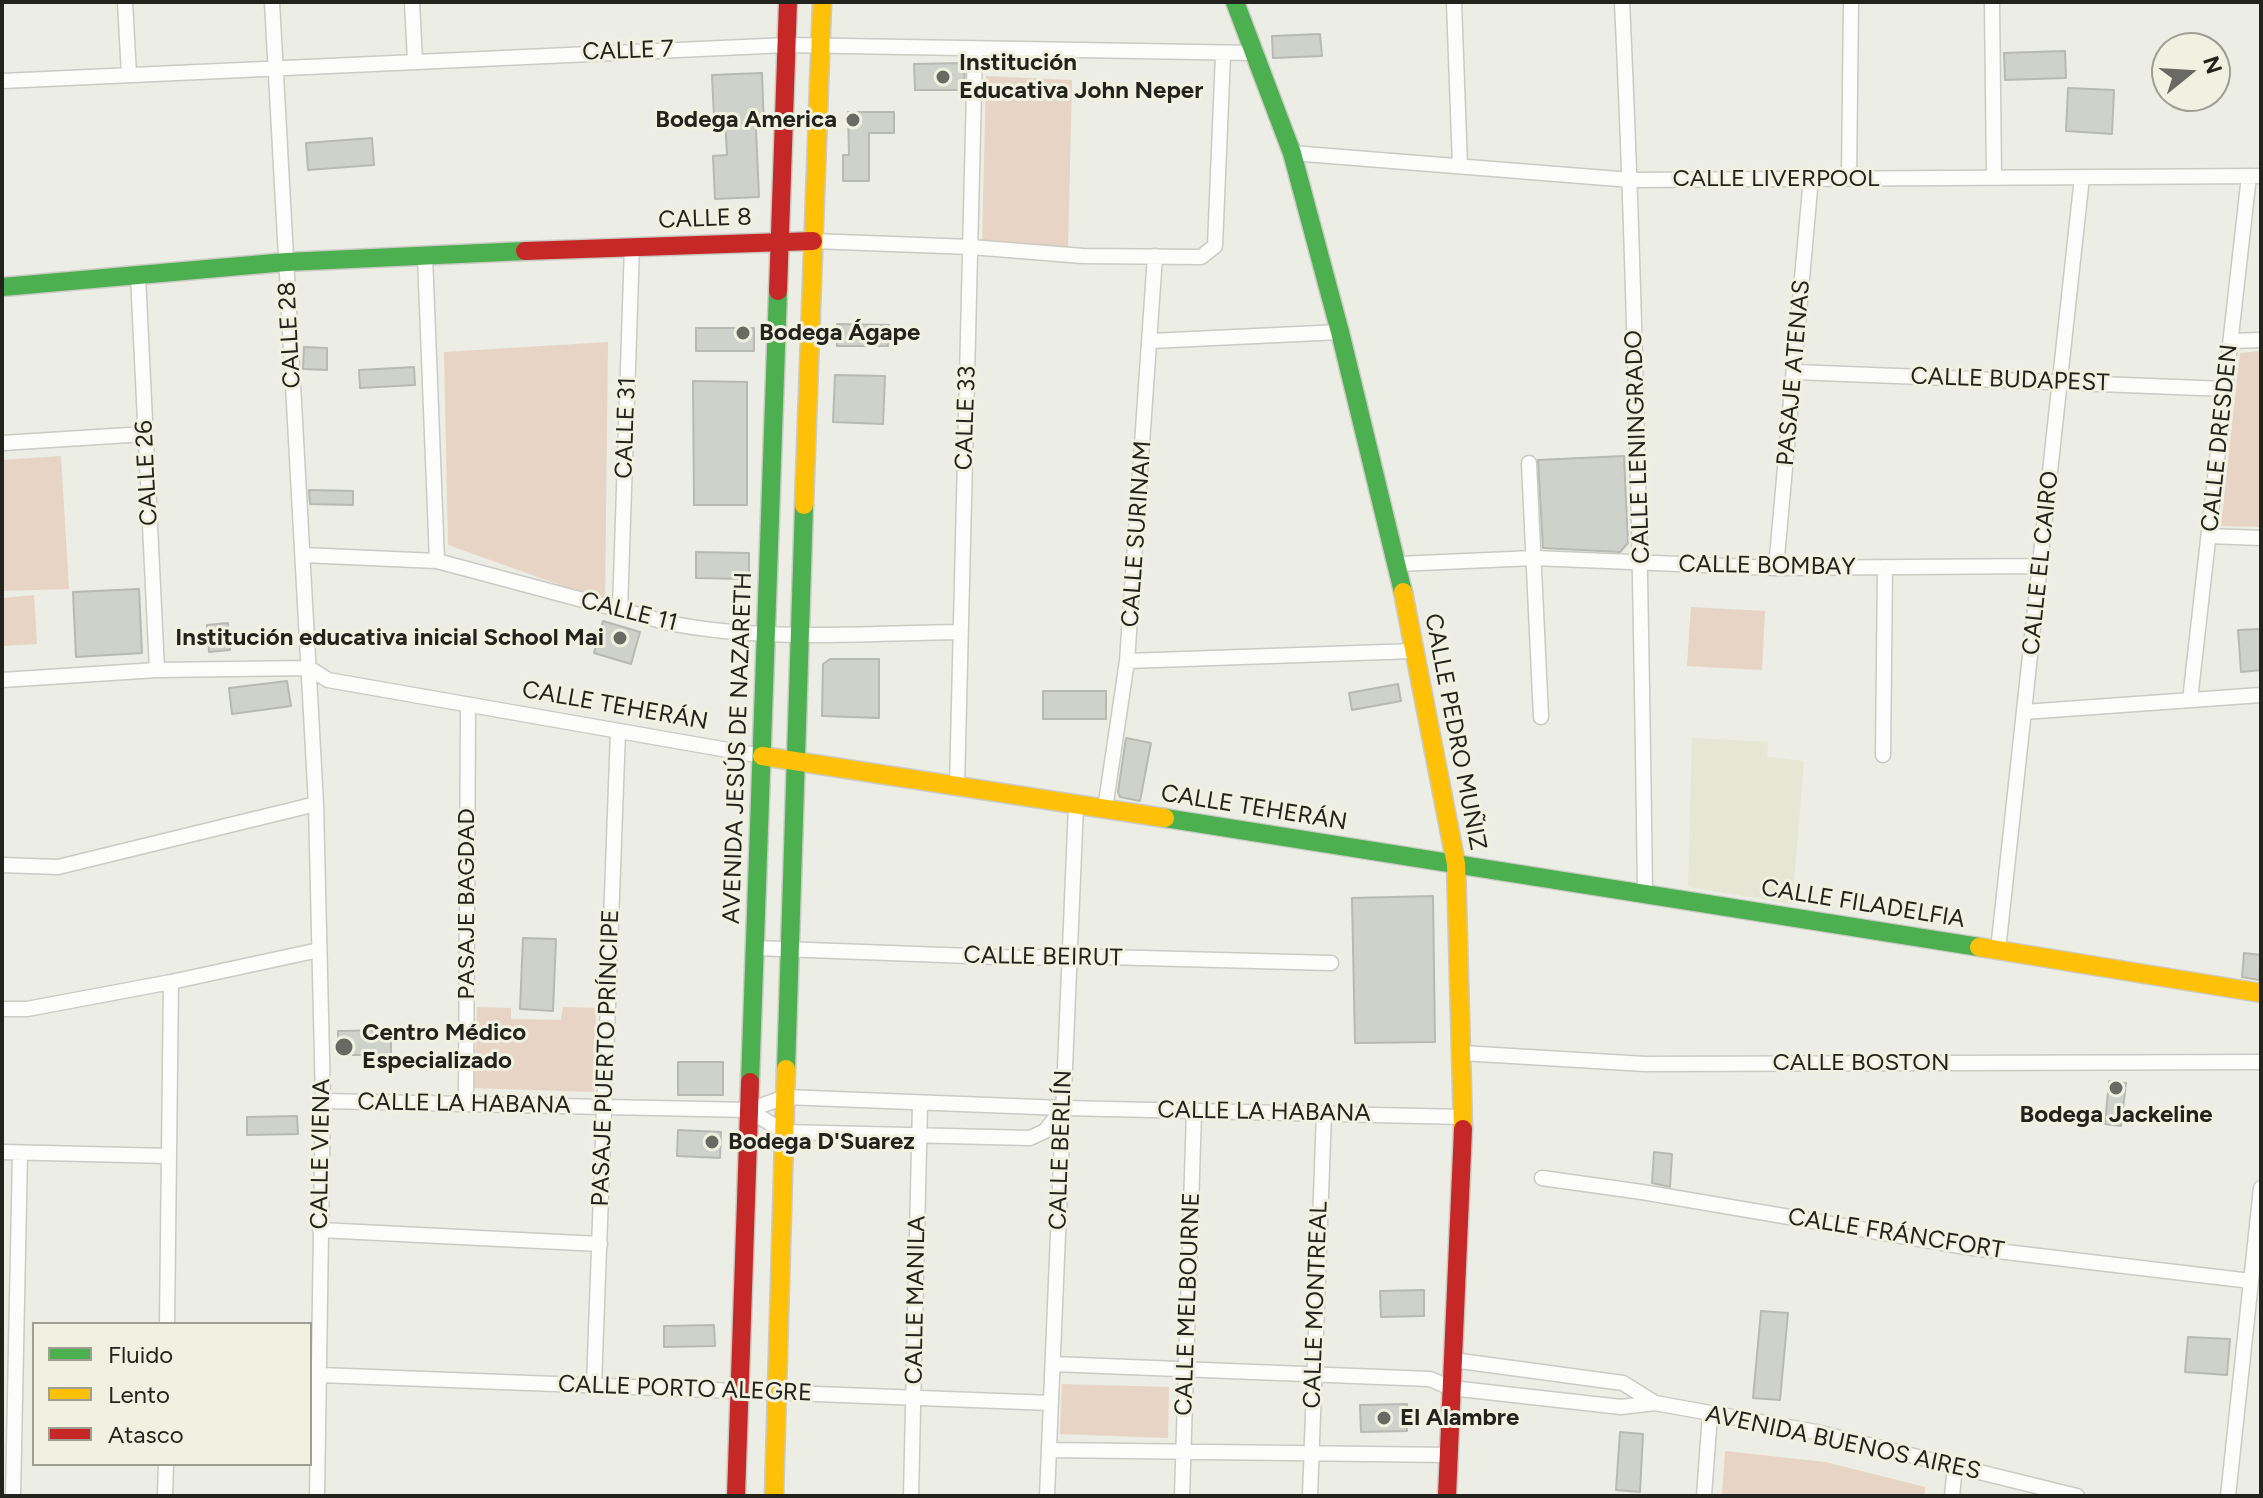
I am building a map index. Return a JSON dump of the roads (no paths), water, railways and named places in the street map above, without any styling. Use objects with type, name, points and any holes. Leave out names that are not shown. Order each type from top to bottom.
[{"type":"street","points":[[125,2],[129,75]]},
{"type":"street","name":"CALLE 28","points":[[272,2],[309,668]]},
{"type":"street","points":[[412,2],[415,61]]},
{"type":"street","name":"AVENIDA JESÚS DE NAZARETH","points":[[736,1496],[788,2]]},
{"type":"street","points":[[774,1496],[799,634],[822,2]]},
{"type":"street","name":"CALLE PEDRO MUÑIZ","points":[[1235,2],[1292,153],[1340,332],[1398,564],[1456,864],[1464,1117],[1447,1496]]},
{"type":"street","points":[[1454,2],[1460,166]]},
{"type":"street","name":"CALLE LENINGRADO","points":[[1622,2],[1631,180],[1641,563],[1645,892]]},
{"type":"street","points":[[1849,178],[1851,2]]},
{"type":"street","points":[[1992,2],[1994,177]]},
{"type":"street","name":"CALLE 7","points":[[2,81],[787,45],[1223,55],[1255,53]]},
{"type":"street","name":"CALLE 33","points":[[957,786],[975,49]]},
{"type":"street","name":"CALLE 8","points":[[2,287],[286,262],[780,240],[971,247],[1083,256],[1201,257],[1215,246],[1223,55]]},
{"type":"street","name":"CALLE LIVERPOOL","points":[[1292,153],[1631,180],[2255,176]]},
{"type":"street","name":"CALLE DRESDEN","points":[[2190,700],[2231,341],[2255,176]]},
{"type":"street","name":"CALLE EL CAIRO","points":[[1998,950],[2082,177]]},
{"type":"street","name":"PASAJE ATENAS","points":[[1776,568],[1811,178]]},
{"type":"street","name":"CALLE 31","points":[[620,610],[632,246]]},
{"type":"street","points":[[425,256],[437,561]]},
{"type":"street","name":"CALLE SURINAM","points":[[1105,809],[1127,661],[1155,256]]},
{"type":"street","name":"CALLE 26","points":[[138,276],[157,670]]},
{"type":"street","points":[[1151,341],[1340,332]]},
{"type":"street","points":[[2231,341],[2261,340]]},
{"type":"street","name":"CALLE BUDAPEST","points":[[1795,372],[2226,389]]},
{"type":"street","points":[[2,443],[145,434]]},
{"type":"street","points":[[1529,463],[1541,717]]},
{"type":"street","points":[[2209,536],[2261,538]]},
{"type":"street","name":"CALLE 11","points":[[303,555],[437,561],[707,631],[799,634],[960,632]]},
{"type":"street","name":"CALLE BOMBAY","points":[[1398,564],[1534,558],[1776,568],[2040,566]]},
{"type":"street","points":[[1883,755],[1885,567]]},
{"type":"street","points":[[1127,661],[1414,651]]},
{"type":"street","name":"CALLE TEHERÁN","points":[[2,680],[157,670],[309,668],[328,680],[762,756],[1456,864]]},
{"type":"street","name":"CALLE VIENA","points":[[309,668],[316,804],[323,1101],[317,1496]]},
{"type":"street","points":[[2024,712],[2261,695]]},
{"type":"street","name":"PASAJE BAGDAD","points":[[466,1104],[468,705]]},
{"type":"street","name":"PASAJE PUERTO PRÍNCIPE","points":[[594,1385],[618,731]]},
{"type":"street","points":[[2,865],[58,867],[316,804]]},
{"type":"street","name":"CALLE BERLÍN","points":[[1047,1496],[1076,805]]},
{"type":"street","name":"CALLE FILADELFIA","points":[[1456,864],[2261,993]]},
{"type":"street","name":"CALLE BEIRUT","points":[[755,948],[1024,958],[1068,956],[1331,963]]},
{"type":"street","points":[[2,1009],[27,1009],[319,950]]},
{"type":"street","points":[[167,1322],[171,982]]},
{"type":"street","name":"CALLE BOSTON","points":[[1462,1053],[1645,1064],[2261,1062]]},
{"type":"street","name":"CALLE LA HABANA","points":[[323,1101],[749,1110],[785,1097],[920,1104],[1464,1117]]},
{"type":"street","name":"CALLE MANILA","points":[[911,1496],[920,1104]]},
{"type":"street","points":[[749,1110],[784,1132],[1030,1138],[1045,1131],[1063,1108]]},
{"type":"street","name":"CALLE MELBOURNE","points":[[1182,1496],[1194,1111]]},
{"type":"street","name":"CALLE MONTREAL","points":[[1310,1496],[1324,1113]]},
{"type":"street","points":[[2,1152],[169,1156]]},
{"type":"street","points":[[13,1496],[20,1153]]},
{"type":"street","name":"CALLE FRÁNCFORT","points":[[1542,1178],[1972,1248],[2251,1281]]},
{"type":"street","points":[[2228,1496],[2261,1188]]},
{"type":"street","points":[[320,1230],[600,1244]]},
{"type":"street","name":"AVENIDA BUENOS AIRES","points":[[1453,1360],[1623,1383],[1655,1403]]},
{"type":"street","points":[[1053,1364],[1430,1379],[1451,1388]]},
{"type":"street","name":"CALLE PORTO ALEGRE","points":[[320,1375],[1051,1403]]},
{"type":"street","name":"AVENIDA BUENOS AIRES","points":[[1451,1388],[1621,1407],[1655,1403],[1816,1432],[2077,1496]]},
{"type":"street","points":[[1704,1496],[1710,1414]]},
{"type":"street","points":[[1049,1450],[1449,1455]]},
{"type":"street","points":[[1952,1496],[1955,1465]]},
{"type":"street","points":[[165,1496],[166,1466]]},
{"type":"place","name":"Institución Educativa John Neper","points":[[943,77]]},
{"type":"place","name":"Bodega America","points":[[853,120]]},
{"type":"place","name":"Bodega Ágape","points":[[743,333]]},
{"type":"place","name":"Institución educativa inicial School Mai","points":[[620,638]]},
{"type":"place","name":"Centro Médico Especializado","points":[[344,1047]]},
{"type":"place","name":"Bodega Jackeline","points":[[2116,1088]]},
{"type":"place","name":"Bodega D'Suarez","points":[[712,1142]]},
{"type":"place","name":"El Alambre","points":[[1384,1418]]}]
